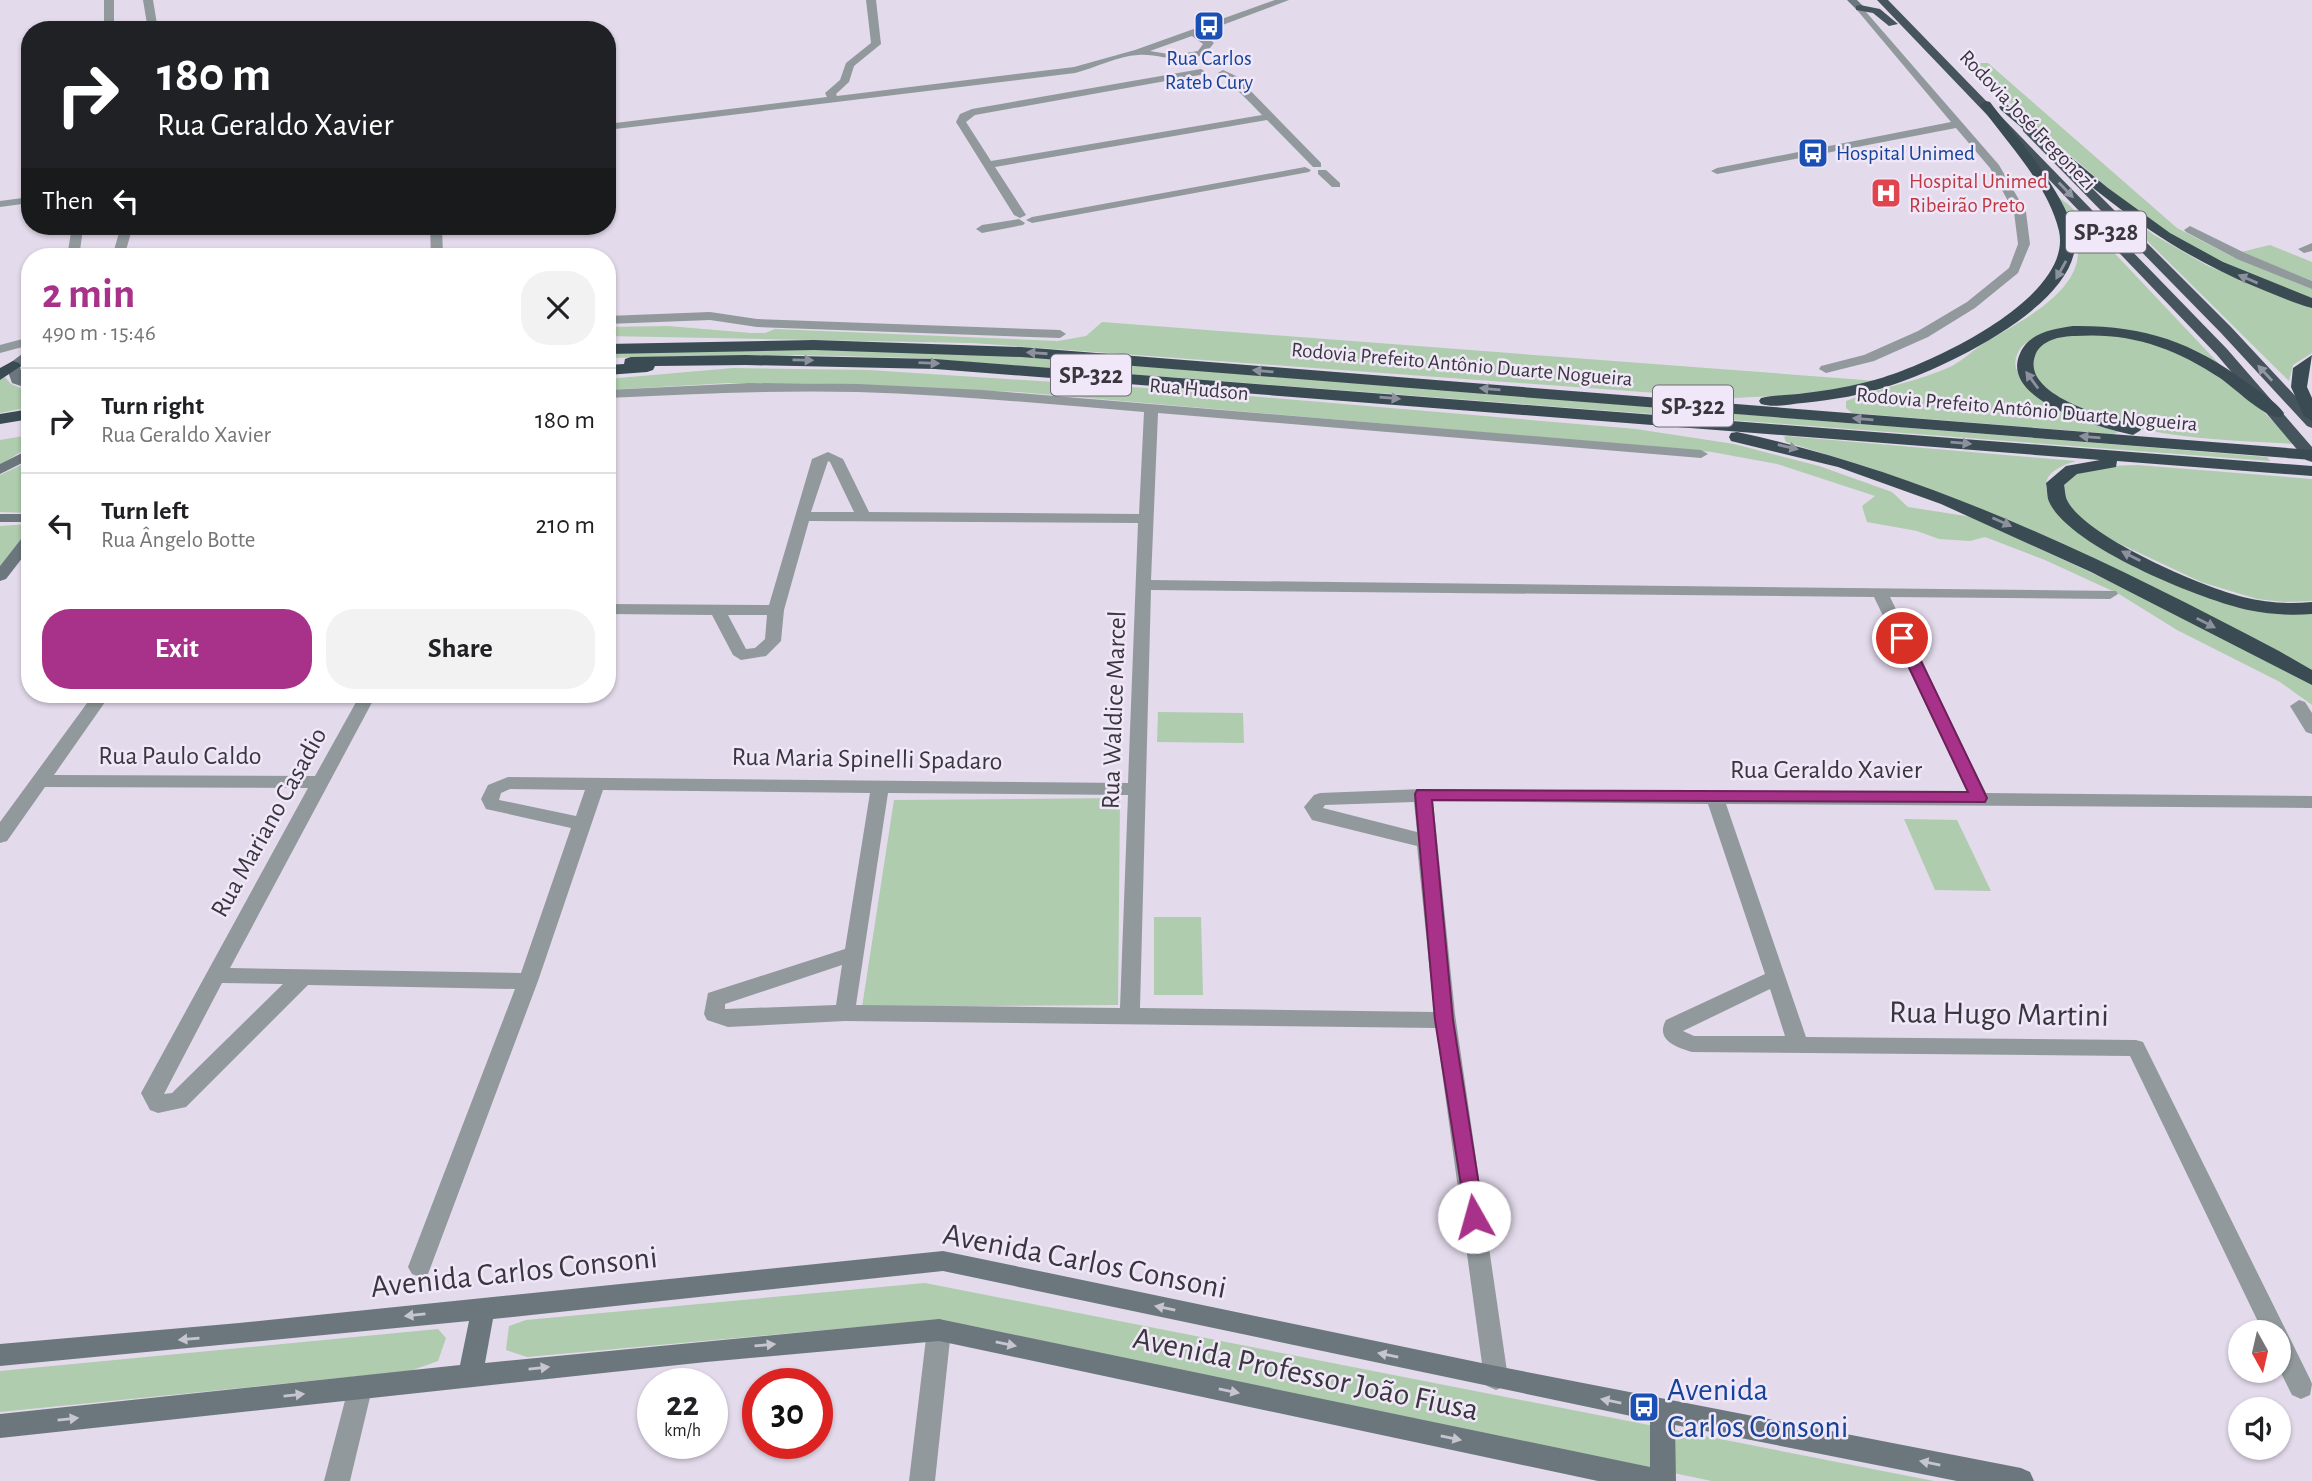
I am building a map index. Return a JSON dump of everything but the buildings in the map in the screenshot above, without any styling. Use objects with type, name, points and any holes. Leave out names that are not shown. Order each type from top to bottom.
[{"type":"highway","name":"Rodovia José Fregonezi","points":[[1882,0],[1934,53],[1987,97],[2222,352],[2312,456]]},
{"type":"highway","name":"Rodovia José Fregonezi","points":[[1898,0],[1934,37]]},
{"type":"highway","points":[[1856,4],[1876,11],[1934,53]]},
{"type":"highway","name":"Rodovia José Fregonezi","points":[[1987,97],[2005,107],[2226,330],[2312,423]]},
{"type":"highway","points":[[1524,400],[1785,400],[1881,384],[1910,375],[1956,354],[2042,294],[2061,271],[2067,258],[2067,231],[2057,205],[1987,97]]},
{"type":"highway","points":[[2005,107],[2106,192],[2163,235],[2232,272],[2312,303]]},
{"type":"highway","points":[[2276,413],[2210,362],[2184,349],[2147,337],[2106,331],[2068,332],[2041,339],[2030,347],[2025,357],[2025,370],[2036,386],[2059,404],[2091,418],[2131,429],[2280,452]]},
{"type":"highway","points":[[616,339],[860,344]]},
{"type":"highway","name":"Rodovia Prefeito Antônio Duarte Nogueira","points":[[616,349],[860,344],[1082,356],[1524,400],[2312,471]]},
{"type":"highway","points":[[616,369],[746,359]]},
{"type":"highway","name":"Rodovia Prefeito Antônio Duarte Nogueira","points":[[616,364],[746,359],[935,364],[1524,400],[2312,456]]},
{"type":"highway","points":[[2312,360],[2301,368],[2298,382],[2312,416]]},
{"type":"highway","points":[[1524,400],[1717,433],[1819,455],[1872,472],[2014,528],[2312,679]]},
{"type":"highway","points":[[4,425],[21,418]]},
{"type":"highway","points":[[2251,466],[2091,465],[2061,476],[2055,483],[2053,493],[2062,511],[2085,531],[2191,586],[2230,600],[2259,606],[2312,608]]},
{"type":"main road","points":[[15,363],[17,380],[21,382]]},
{"type":"main road","points":[[0,470],[21,458]]},
{"type":"main road","points":[[0,518],[21,518]]},
{"type":"main road","points":[[0,576],[21,549]]},
{"type":"main road","name":"Avenida Carlos Consoni","points":[[0,1356],[943,1261],[1496,1378],[2021,1481]]},
{"type":"main road","points":[[471,1375],[483,1308]]},
{"type":"main road","points":[[0,1426],[471,1375],[939,1330]]},
{"type":"main road","name":"Avenida Professor João Fiusa","points":[[939,1330],[1661,1481]]},
{"type":"main road","points":[[1661,1481],[1662,1410]]},
{"type":"street","points":[[109,0],[109,21]]},
{"type":"street","points":[[148,0],[152,21]]},
{"type":"street","points":[[852,81],[849,65],[876,44],[871,0]]},
{"type":"street","points":[[616,126],[1075,70],[1138,52],[1284,0]]},
{"type":"street","points":[[1826,369],[1869,358],[1923,334],[1971,305],[2014,270],[2024,243],[2020,212],[1995,167],[1856,4]]},
{"type":"street","points":[[1138,52],[1161,57],[1199,54],[1209,43],[1193,32]]},
{"type":"street","points":[[1199,54],[1210,75],[1223,73],[1232,78],[1315,169],[1336,185]]},
{"type":"street","points":[[1186,57],[1207,66]]},
{"type":"street","points":[[1019,219],[961,122],[964,116],[972,112],[1207,66]]},
{"type":"street","points":[[833,99],[830,93],[852,81],[880,88],[884,93]]},
{"type":"street","points":[[988,165],[1268,117]]},
{"type":"street","points":[[1717,171],[1959,124]]},
{"type":"street","points":[[982,229],[1019,219],[1032,220],[1315,169]]},
{"type":"street","points":[[0,204],[21,201]]},
{"type":"street","points":[[2190,230],[2242,256],[2312,285]]},
{"type":"street","points":[[616,320],[710,316],[757,323],[1060,334]]},
{"type":"street","points":[[0,350],[21,344]]},
{"type":"street","points":[[0,350],[10,352],[15,363]]},
{"type":"street","name":"Rua Hudson","points":[[616,394],[749,387],[858,388],[983,394],[1702,454]]},
{"type":"street","name":"Rua Waldice Marcel","points":[[1130,1014],[1151,408]]},
{"type":"street","points":[[718,610],[741,655],[760,652],[773,641],[776,610],[819,459],[828,456],[836,459],[863,516]]},
{"type":"street","points":[[801,516],[1146,519]]},
{"type":"street","points":[[1143,585],[2110,594]]},
{"type":"street","points":[[1880,592],[1979,798]]},
{"type":"street","points":[[616,609],[776,610]]},
{"type":"street","points":[[0,836],[96,703]]},
{"type":"street","name":"Rua Mariano Casadio","points":[[302,978],[178,1101],[158,1104],[152,1093],[364,703]]},
{"type":"street","points":[[2299,706],[2312,728]]},
{"type":"street","name":"Rua Paulo Caldo","points":[[40,781],[320,782]]},
{"type":"street","name":"Rua Maria Spinelli Spadaro","points":[[582,824],[516,812],[492,805],[490,799],[494,789],[508,783],[1137,789]]},
{"type":"street","points":[[420,1267],[528,981],[596,784]]},
{"type":"street","points":[[845,1013],[880,787]]},
{"type":"street","points":[[1423,794],[1444,1020],[1469,1176],[1496,1378]]},
{"type":"street","name":"Rua Geraldo Xavier","points":[[1426,841],[1318,815],[1313,807],[1320,799],[1423,794],[2312,802]]},
{"type":"street","points":[[1715,797],[1798,1043]]},
{"type":"street","points":[[853,954],[715,999],[714,1014],[728,1019],[845,1013],[1130,1014],[1444,1020]]},
{"type":"street","points":[[215,975],[528,981]]},
{"type":"street","name":"Rua Hugo Martini","points":[[1775,978],[1673,1026],[1673,1035],[1692,1044],[2136,1048],[2269,1320]]},
{"type":"street","points":[[922,1481],[939,1330]]},
{"type":"street","points":[[2291,1367],[2301,1387]]},
{"type":"street","points":[[337,1481],[360,1388]]},
{"type":"green space","points":[[1971,63],[1988,63],[2177,228],[2231,256],[2312,288],[2312,301],[2276,288],[2178,242],[2121,199],[2013,106]]},
{"type":"green space","points":[[2053,193],[2069,205],[2222,367],[2175,342],[2130,331],[2072,329],[2036,337],[2023,346],[2015,364],[2026,384],[2049,402],[2068,412],[2118,432],[2114,434],[1852,413],[1846,408],[1846,401],[1952,366],[2027,318],[2056,295],[2075,267],[2078,251],[2073,228]]},
{"type":"green space","points":[[2119,209],[2154,235],[2208,266],[2312,307],[2312,353],[2293,365],[2289,381],[2117,211]]},
{"type":"green space","points":[[2270,245],[2312,262],[2312,281],[2241,252]]},
{"type":"green space","points":[[1102,322],[1877,381],[1801,394],[1725,398],[972,343],[616,336],[616,327],[668,326],[751,333],[765,333],[775,329],[1058,341],[1086,336]]},
{"type":"green space","points":[[2109,333],[2183,350],[2254,402],[2295,444],[2172,435],[2142,429],[2084,410],[2057,396],[2035,377],[2031,366],[2032,353],[2052,337]]},
{"type":"green space","points":[[745,348],[979,352],[2267,457],[2270,461],[917,358],[796,355],[616,358],[616,352]]},
{"type":"green space","points":[[733,368],[869,370],[1191,391],[1636,429],[1734,444],[1819,466],[1892,492],[1908,507],[1972,517],[2175,612],[2312,683],[2312,705],[2280,682],[2177,630],[2119,594],[2045,560],[1985,537],[1970,541],[1939,539],[1917,531],[1867,522],[1862,506],[1875,496],[1777,464],[1712,452],[1018,392],[808,383],[729,383],[616,389],[616,378]]},
{"type":"green space","points":[[5,377],[11,384],[21,388],[21,409],[0,413],[0,380]]},
{"type":"green space","points":[[21,436],[21,452],[0,465],[0,440]]},
{"type":"green space","points":[[1786,436],[2076,461],[2056,469],[2047,480],[2048,494],[2058,513],[2203,594],[2312,612],[2312,674],[1977,508],[1871,468],[1786,442]]},
{"type":"green space","points":[[21,465],[21,513],[0,512],[0,475]]},
{"type":"green space","points":[[2137,465],[2312,479],[2312,601],[2257,599],[2201,582],[2097,533],[2064,503],[2063,482],[2071,477],[2098,468]]},
{"type":"green space","points":[[21,525],[21,539],[0,566],[0,526]]},
{"type":"green space","points":[[1158,712],[1243,713],[1244,743],[1157,742]]},
{"type":"green space","points":[[1120,798],[1118,1005],[862,1007],[894,800]]},
{"type":"green space","points":[[1904,819],[1957,820],[1991,891],[1935,890]]},
{"type":"green space","points":[[1154,917],[1201,917],[1203,995],[1154,995]]},
{"type":"green space","points":[[925,1283],[1934,1481],[1712,1481],[935,1320],[527,1357],[506,1350],[509,1326],[526,1320]]},
{"type":"green space","points":[[438,1329],[446,1338],[438,1361],[410,1371],[0,1412],[0,1371]]},
{"type":"place","name":"Rua Carlos Rateb Cury","points":[[1209,26]]},
{"type":"place","name":"Hospital Unimed","points":[[1813,153]]},
{"type":"place","name":"Hospital Unimed Ribeirão Preto","points":[[1886,193]]},
{"type":"place","name":"Avenida Carlos Consoni","points":[[1644,1407]]},
{"type":"route","points":[[1474,1217],[1444,1020],[1423,794],[1979,798],[1902,638]]}]
